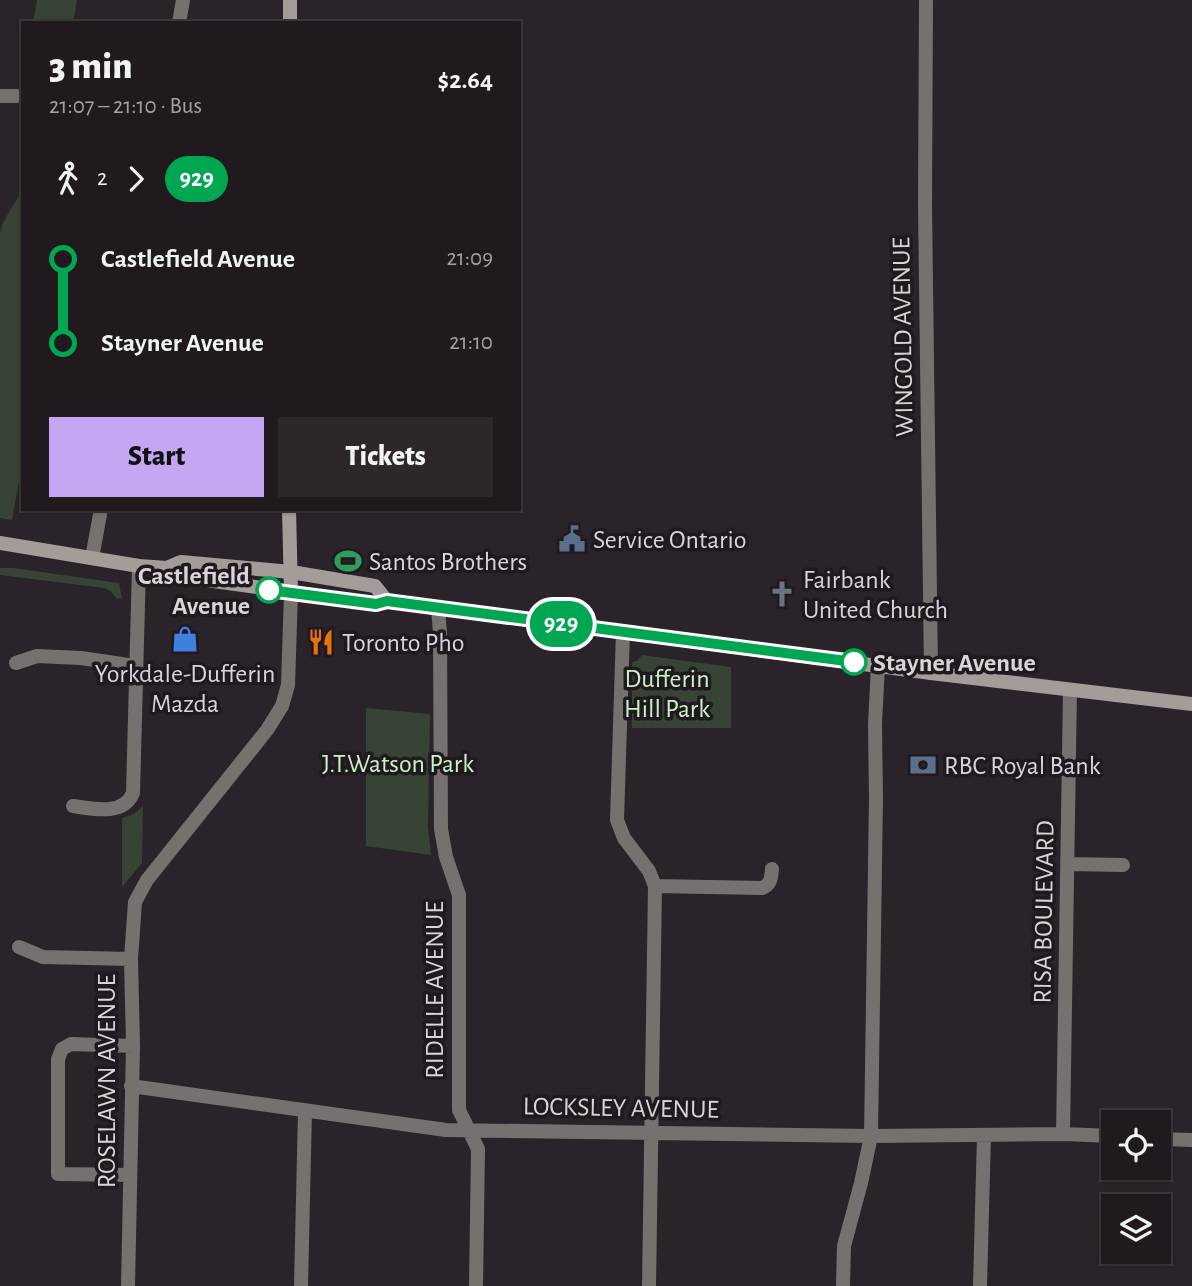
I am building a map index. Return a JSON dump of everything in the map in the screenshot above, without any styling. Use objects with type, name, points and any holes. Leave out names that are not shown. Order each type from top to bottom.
[{"type":"main road","points":[[290,0],[290,21]]},
{"type":"main road","points":[[289,511],[291,593]]},
{"type":"main road","points":[[0,544],[139,566],[167,568],[181,562],[290,572],[375,586],[387,601]]},
{"type":"main road","points":[[167,568],[178,576],[291,593],[376,604],[387,601],[1192,705]]},
{"type":"street","points":[[179,21],[183,0]]},
{"type":"street","name":"WINGOLD AVENUE","points":[[926,0],[925,232],[931,673]]},
{"type":"street","points":[[0,96],[18,96]]},
{"type":"street","points":[[92,558],[101,511]]},
{"type":"street","points":[[73,806],[92,809],[121,808],[129,803],[133,793],[139,566]]},
{"type":"street","name":"ROSELAWN AVENUE","points":[[128,1286],[133,1046],[131,959],[135,902],[147,880],[267,730],[282,706],[290,677],[291,593]]},
{"type":"street","name":"RIDELLE AVENUE","points":[[438,608],[441,829],[446,857],[459,895],[459,1110],[478,1149],[476,1286]]},
{"type":"street","points":[[623,631],[617,820],[624,838],[649,872],[655,886],[649,1286]]},
{"type":"street","points":[[16,663],[37,656],[80,658],[135,666]]},
{"type":"street","points":[[843,1286],[844,1246],[871,1136],[875,724],[878,666]]},
{"type":"street","name":"RISA BOULEVARD","points":[[1063,1134],[1070,690]]},
{"type":"street","points":[[1068,864],[1123,865]]},
{"type":"street","points":[[655,886],[762,888],[771,880],[772,870]]},
{"type":"street","points":[[19,947],[43,957],[131,959]]},
{"type":"street","points":[[130,1175],[58,1174],[59,1053],[66,1045],[71,1044],[133,1046]]},
{"type":"street","name":"LOCKSLEY AVENUE","points":[[131,1086],[446,1130],[871,1136],[1101,1136]]},
{"type":"street","points":[[301,1286],[305,1111]]},
{"type":"street","points":[[981,1286],[984,1135]]},
{"type":"street","points":[[1171,1139],[1192,1140]]},
{"type":"green space","points":[[37,0],[77,0],[73,21],[33,21]]},
{"type":"green space","points":[[21,192],[21,471],[12,520],[0,518],[2,224]]},
{"type":"green space","points":[[0,568],[119,583],[122,599],[116,598],[111,591],[104,588],[0,575]]},
{"type":"green space","name":"Dufferin Hill Park","points":[[642,655],[731,667],[731,728],[632,728],[632,662]]},
{"type":"green space","name":"J.T.Watson Park","points":[[366,708],[430,714],[428,827],[431,855],[366,846]]},
{"type":"green space","points":[[143,806],[142,863],[122,887],[122,818],[134,814]]},
{"type":"bus line","name":"929","points":[[269,590],[376,604],[387,601],[854,662]]},
{"type":"place","name":"Service Ontario","points":[[572,539]]},
{"type":"place","name":"Santos Brothers","points":[[348,561]]},
{"type":"place","name":"Castlefield Avenue","points":[[269,590]]},
{"type":"place","name":"Fairbank United Church","points":[[782,594]]},
{"type":"place","name":"Yorkdale-Dufferin Mazda","points":[[185,639]]},
{"type":"place","name":"Toronto Pho","points":[[321,642]]},
{"type":"place","name":"Stayner Avenue","points":[[854,662]]},
{"type":"place","name":"RBC Royal Bank","points":[[923,765]]}]
